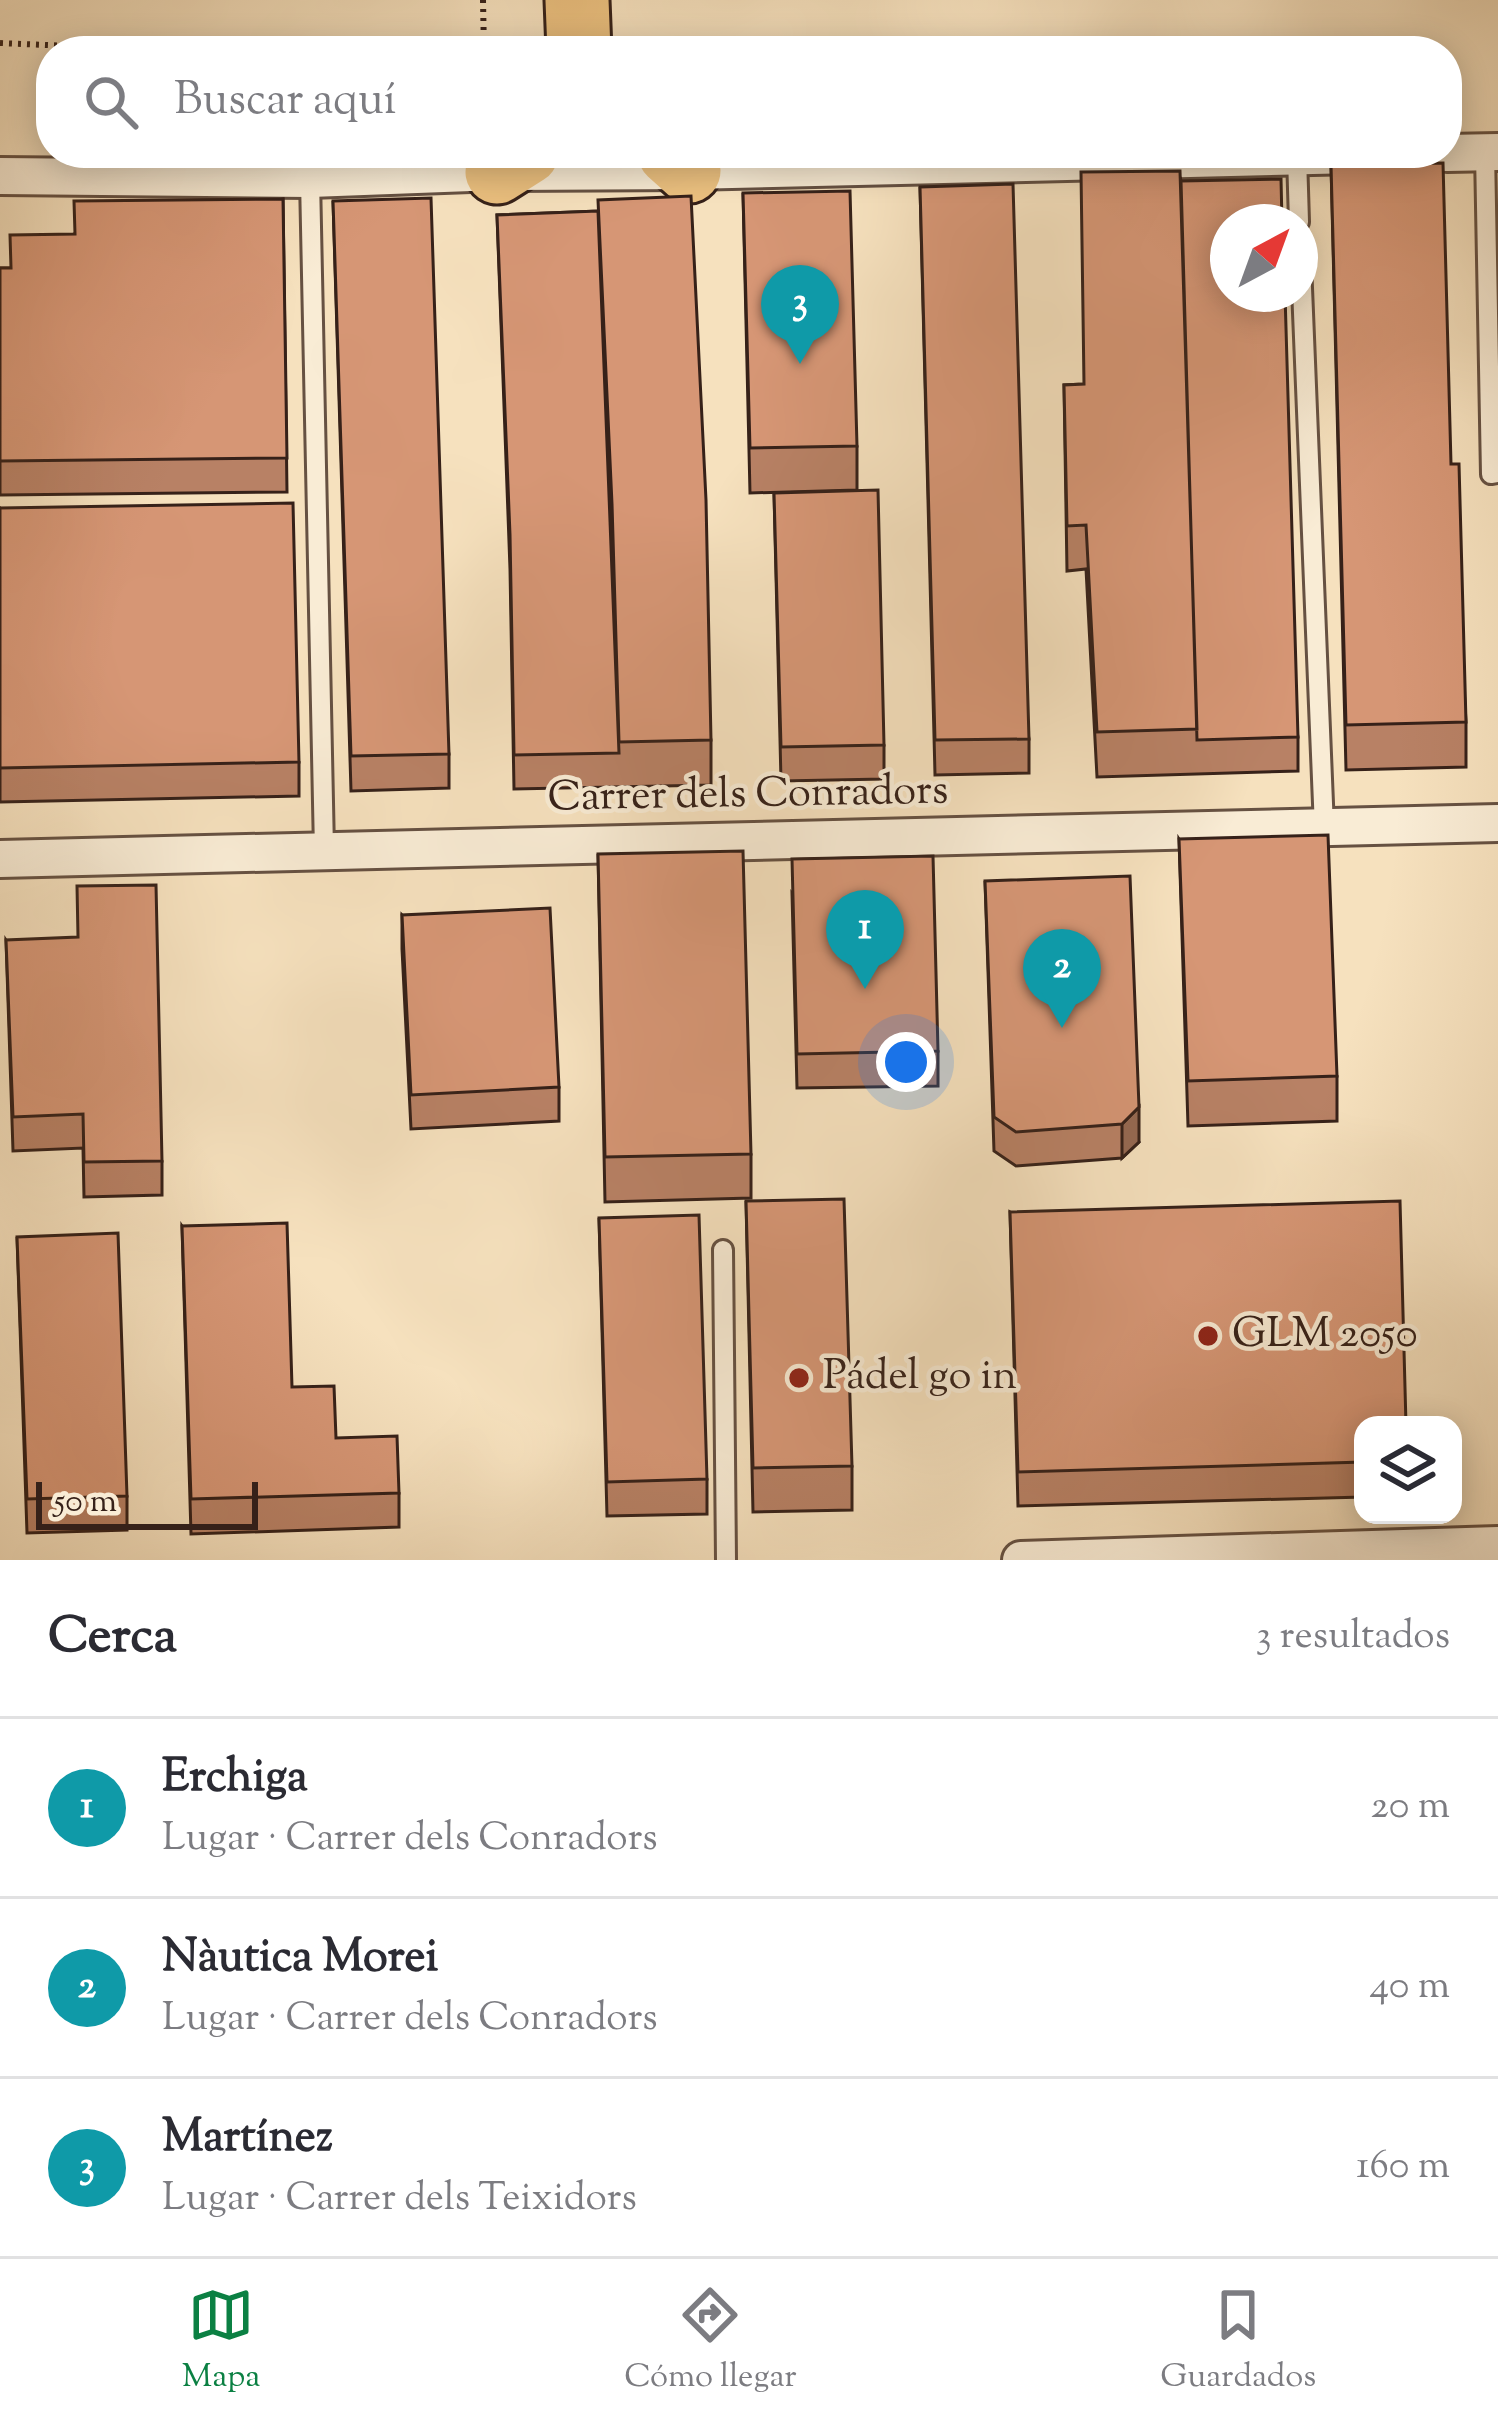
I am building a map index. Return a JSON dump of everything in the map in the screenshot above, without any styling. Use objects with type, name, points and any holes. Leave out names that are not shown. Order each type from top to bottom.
[{"type":"highway","points":[[577,0],[578,36]]},
{"type":"highway","points":[[615,0],[615,36]]},
{"type":"street","points":[[0,176],[310,179],[449,168]]},
{"type":"street","name":"Carrer dels Conradors","points":[[0,860],[1498,823]]},
{"type":"street","points":[[1021,1560],[1498,1545]]},
{"type":"lane","points":[[1491,152],[1491,473],[1498,473]]},
{"type":"lane","points":[[1297,168],[1298,204]]},
{"type":"lane","points":[[310,179],[324,850]]},
{"type":"lane","points":[[1303,312],[1324,828]]},
{"type":"lane","points":[[294,519],[317,519]]},
{"type":"lane","points":[[722,1250],[726,1560]]},
{"type":"path","points":[[483,0],[484,36]]},
{"type":"path","points":[[0,43],[36,45]]},
{"type":"building","points":[[1331,168],[1443,168],[1451,464],[1459,464],[1466,722],[1346,725]]},
{"type":"building","points":[[1180,171],[1197,729],[1097,732],[1086,525],[1067,526],[1064,385],[1084,384],[1081,172]]},
{"type":"building","points":[[1281,179],[1282,204],[1210,204],[1210,312],[1286,312],[1298,737],[1197,740],[1181,181]]},
{"type":"building","points":[[1013,184],[1029,739],[935,740],[920,187]]},
{"type":"building","points":[[850,191],[857,446],[750,448],[743,193]]},
{"type":"building","points":[[691,196],[706,500],[711,740],[619,742],[598,200]]},
{"type":"building","points":[[431,198],[449,754],[351,756],[333,201]]},
{"type":"building","points":[[283,199],[287,458],[0,461],[0,268],[11,268],[10,235],[75,234],[74,201]]},
{"type":"building","points":[[598,211],[619,753],[514,755],[497,215]]},
{"type":"building","points":[[878,490],[884,745],[781,747],[774,493]]},
{"type":"building","points":[[293,503],[299,762],[0,768],[0,508]]},
{"type":"building","points":[[1328,835],[1337,1076],[1188,1081],[1179,839]]},
{"type":"building","points":[[743,851],[751,1154],[605,1157],[598,854]]},
{"type":"building","points":[[933,856],[938,1051],[797,1054],[792,859]]},
{"type":"building","points":[[1130,876],[1139,1107],[1122,1124],[1016,1132],[994,1117],[985,881]]},
{"type":"building","points":[[156,885],[162,1161],[84,1162],[83,1114],[13,1117],[6,940],[78,937],[77,886]]},
{"type":"building","points":[[550,908],[559,1087],[411,1095],[402,915]]},
{"type":"building","name":"Pádel go in","points":[[844,1199],[852,1466],[753,1468],[746,1201]]},
{"type":"building","name":"GLM 2050","points":[[1400,1201],[1406,1416],[1354,1416],[1354,1462],[1018,1472],[1010,1212]]},
{"type":"building","points":[[699,1215],[707,1479],[607,1482],[599,1218]]},
{"type":"building","points":[[287,1223],[292,1387],[334,1386],[336,1438],[397,1436],[399,1493],[191,1499],[182,1226]]},
{"type":"building","points":[[118,1233],[127,1496],[27,1499],[17,1237]]},
{"type":"place","name":"Martínez","points":[[800,364]]},
{"type":"place","name":"Erchiga","points":[[865,989]]},
{"type":"place","name":"Nàutica Morei","points":[[1062,1028]]},
{"type":"place","name":"GLM 2050","points":[[1208,1336]]},
{"type":"place","name":"Pádel go in","points":[[799,1378]]}]
